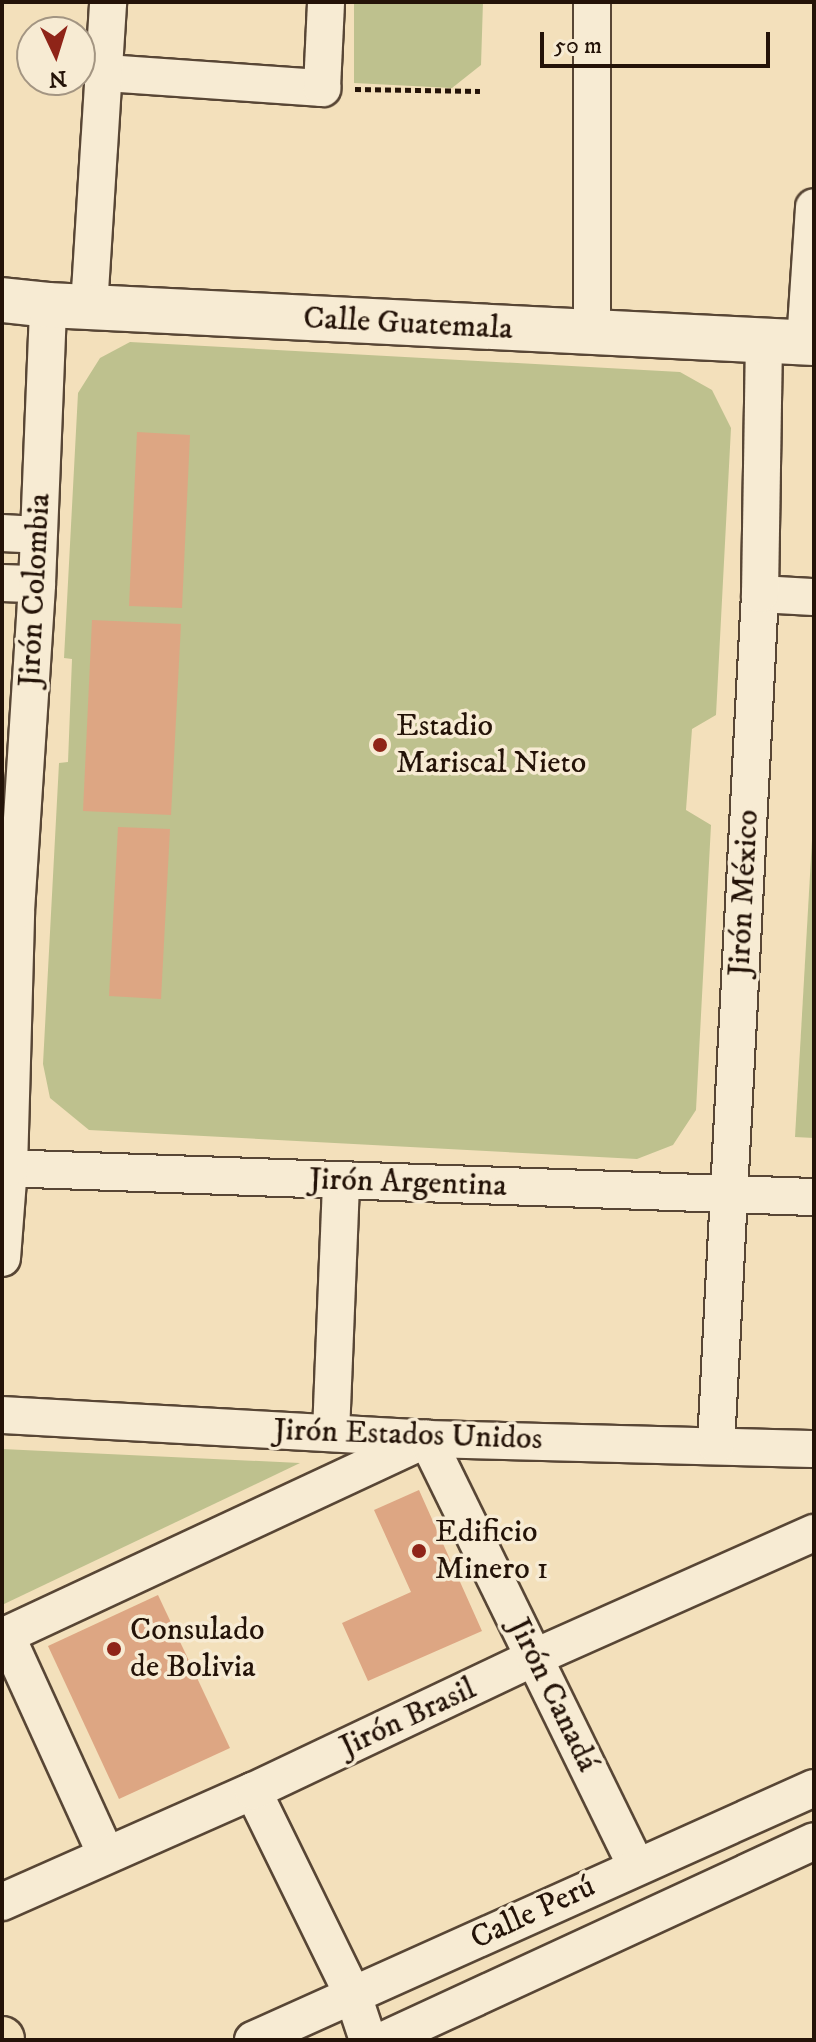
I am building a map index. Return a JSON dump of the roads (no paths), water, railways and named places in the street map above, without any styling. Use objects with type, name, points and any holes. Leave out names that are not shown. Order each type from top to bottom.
[{"type":"street","name":"Jirón Colombia","points":[[2,1258],[11,832],[37,584],[38,535],[68,306],[106,73],[108,2]]},
{"type":"street","points":[[106,73],[322,88],[326,2]]},
{"type":"street","points":[[592,2],[592,334]]},
{"type":"street","name":"Jirón México","points":[[716,1445],[760,594],[814,207]]},
{"type":"street","name":"Calle Guatemala","points":[[2,300],[592,334],[794,342]]},
{"type":"street","points":[[2,533],[38,535]]},
{"type":"street","points":[[2,583],[37,584]]},
{"type":"street","points":[[760,594],[814,597]]},
{"type":"street","name":"Jirón Argentina","points":[[6,1168],[814,1197]]},
{"type":"street","points":[[331,1433],[341,1182]]},
{"type":"street","name":"Jirón Estados Unidos","points":[[2,1415],[427,1439],[814,1449]]},
{"type":"street","points":[[106,1854],[4,1636],[427,1439]]},
{"type":"street","name":"Jirón Canadá","points":[[427,1439],[636,1865]]},
{"type":"street","name":"Jirón Brasil","points":[[2,1902],[253,1791],[535,1657],[814,1533]]},
{"type":"street","name":"Calle Perú","points":[[253,2040],[636,1865],[814,1788]]},
{"type":"street","points":[[253,1791],[353,1995],[368,2040]]},
{"type":"street","name":"Calle Perú","points":[[384,2040],[814,1841]]},
{"type":"place","name":"Estadio Mariscal Nieto","points":[[380,745]]},
{"type":"place","name":"Edificio Minero 1","points":[[419,1551]]},
{"type":"place","name":"Consulado de Bolivia","points":[[114,1649]]}]
